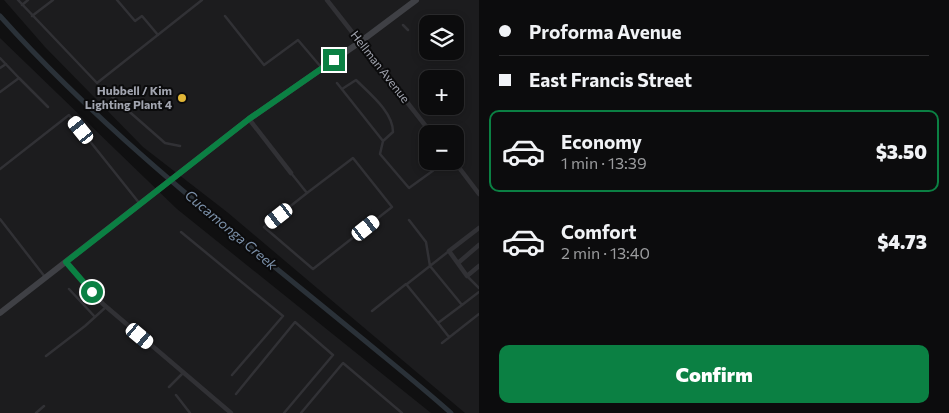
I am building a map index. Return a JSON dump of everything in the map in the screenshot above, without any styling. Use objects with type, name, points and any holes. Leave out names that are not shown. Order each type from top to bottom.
[{"type":"street","name":"Hellman Avenue","points":[[327,0],[425,125]]},
{"type":"street","points":[[0,312],[249,119],[360,42],[416,0]]},
{"type":"street","points":[[249,119],[291,173]]},
{"type":"street","points":[[461,170],[479,194]]},
{"type":"street","points":[[479,228],[449,251],[467,276],[479,266]]},
{"type":"street","points":[[458,263],[479,245]]},
{"type":"street","points":[[66,262],[106,306],[231,413]]},
{"type":"lane","points":[[18,0],[97,83],[202,0]]},
{"type":"lane","points":[[22,5],[28,0]]},
{"type":"lane","points":[[32,16],[53,0]]},
{"type":"lane","points":[[117,0],[135,21],[142,16],[158,35]]},
{"type":"lane","points":[[225,16],[264,65],[298,40],[322,68]]},
{"type":"lane","points":[[403,25],[408,30]]},
{"type":"lane","points":[[0,58],[48,107]]},
{"type":"lane","points":[[0,68],[6,64]]},
{"type":"lane","points":[[0,92],[18,78]]},
{"type":"lane","points":[[342,89],[356,80],[387,114],[393,123],[393,132],[383,141],[380,154],[408,188],[434,170]]},
{"type":"lane","points":[[337,83],[383,141]]},
{"type":"lane","points":[[108,93],[165,143],[180,146]]},
{"type":"lane","points":[[0,168],[69,115],[140,204]]},
{"type":"lane","points":[[353,158],[392,207],[313,270],[264,227],[307,193],[353,158]]},
{"type":"lane","points":[[291,173],[307,193]]},
{"type":"lane","points":[[0,219],[46,277]]},
{"type":"lane","points":[[409,220],[426,242],[430,266],[462,305]]},
{"type":"lane","points":[[181,232],[282,316],[232,374]]},
{"type":"lane","points":[[372,311],[449,251]]},
{"type":"lane","points":[[467,276],[479,288]]},
{"type":"lane","points":[[406,284],[449,337]]},
{"type":"lane","points":[[69,289],[95,317]]},
{"type":"lane","points":[[438,323],[479,292]]},
{"type":"lane","points":[[46,356],[106,306]]},
{"type":"lane","points":[[442,343],[479,314]]},
{"type":"lane","points":[[236,394],[295,322],[333,354],[284,413]]},
{"type":"lane","points":[[301,413],[343,363],[402,413]]},
{"type":"lane","points":[[170,387],[184,372]]},
{"type":"lane","points":[[176,395],[190,413]]},
{"type":"lane","points":[[36,413],[44,406]]},
{"type":"shaded area","points":[[4,0],[479,0],[479,413],[465,413],[227,212],[143,147],[45,47]]},
{"type":"shaded area","points":[[0,38],[177,209],[431,413],[0,413]]},
{"type":"waterway","name":"Cucamonga Creek","points":[[0,16],[85,103],[130,145],[222,224],[451,413]]},
{"type":"place","name":"Hubbell / Kim Lighting Plant 4","points":[[182,98]]},
{"type":"route","points":[[92,292],[66,262],[249,119],[334,60]]}]
